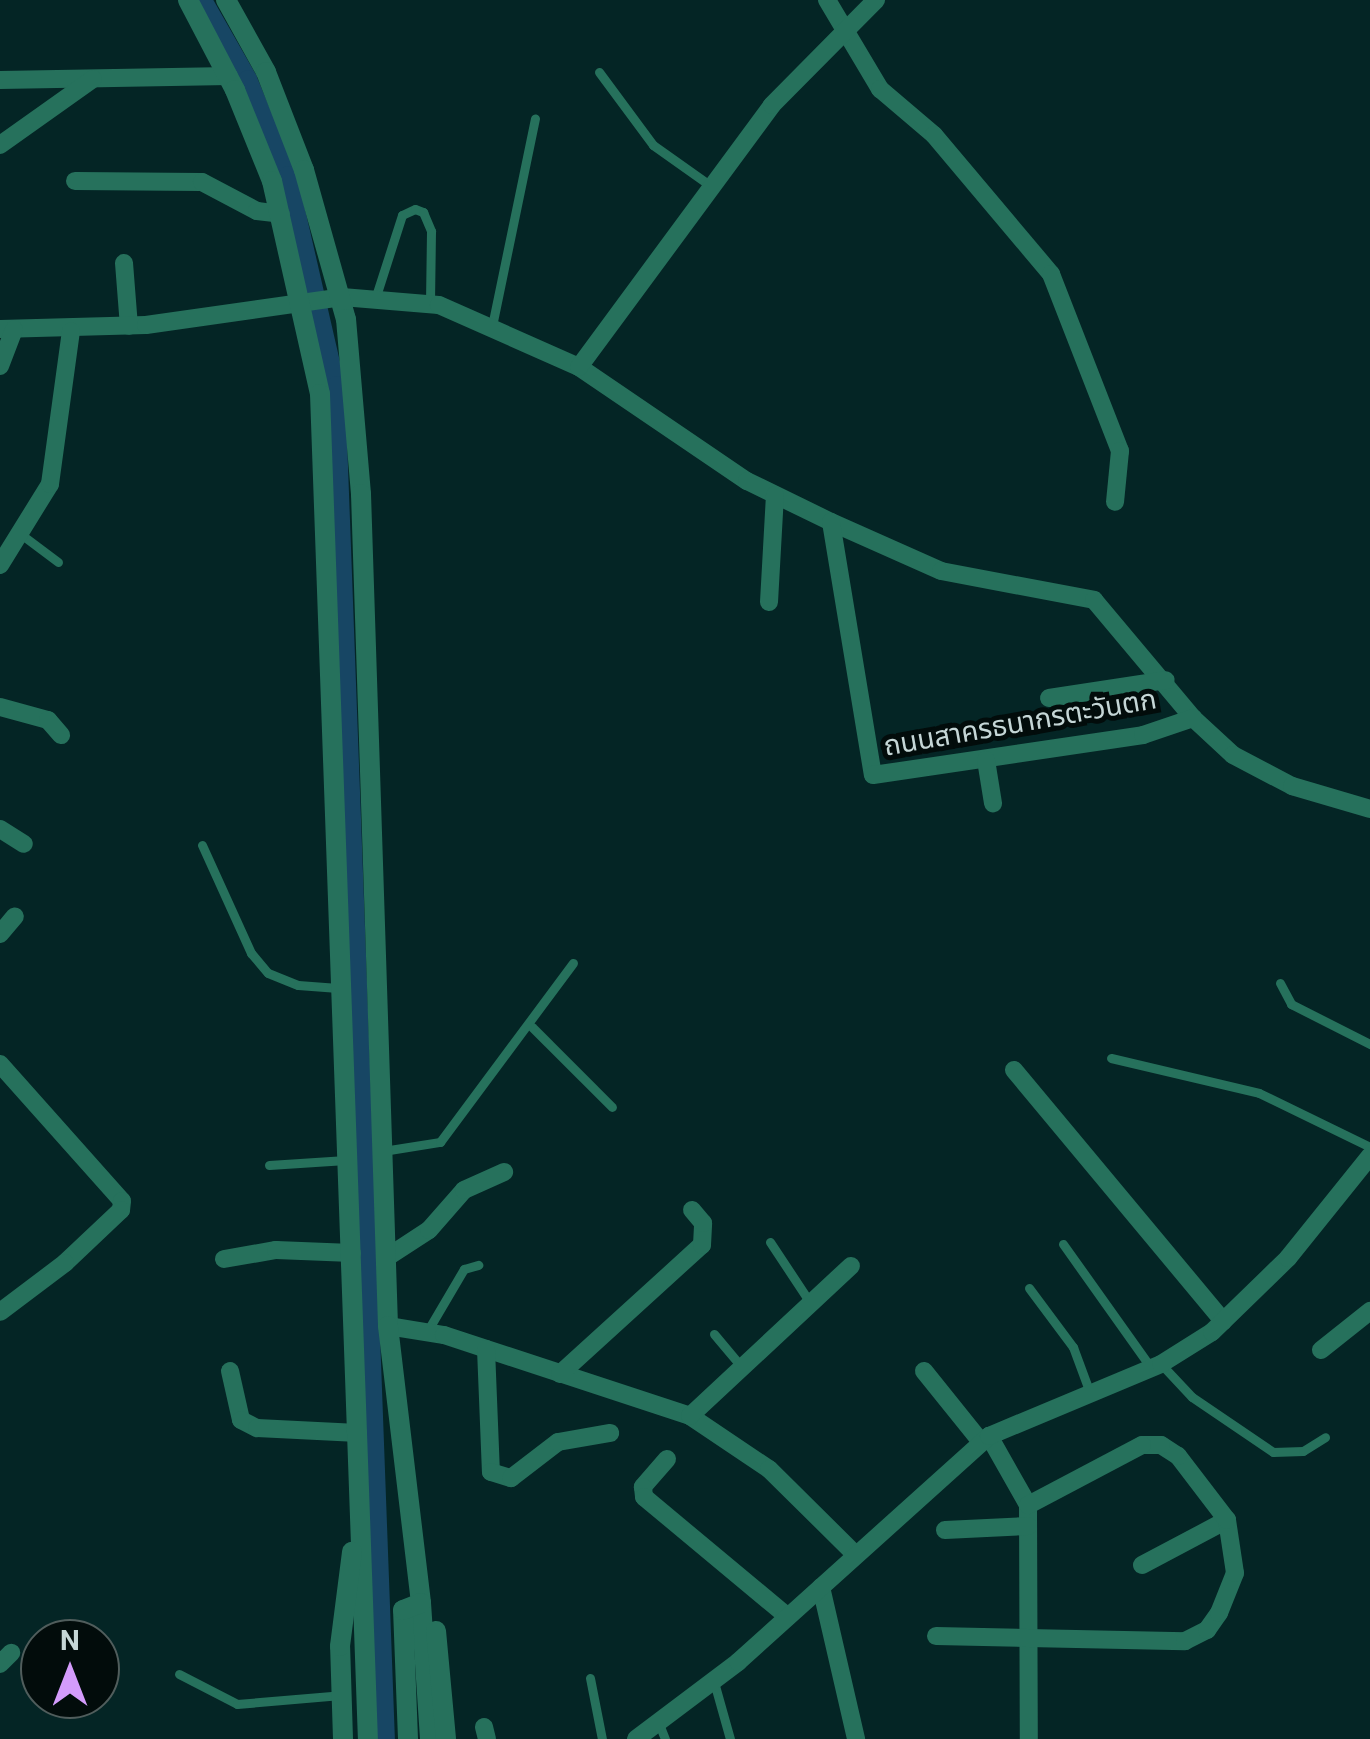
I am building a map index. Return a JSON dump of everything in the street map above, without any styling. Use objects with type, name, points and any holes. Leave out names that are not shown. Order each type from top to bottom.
[{"type":"street","points":[[188,0],[228,76],[281,214],[306,303],[327,496],[368,1739]]},
{"type":"street","points":[[226,0],[266,72],[340,297],[361,494],[388,1326],[417,1562],[430,1739]]},
{"type":"street","points":[[828,0],[880,89],[934,134],[1051,274],[1120,451],[1115,502]]},
{"type":"street","points":[[579,366],[708,184],[847,27],[876,0]]},
{"type":"street","points":[[0,80],[228,76]]},
{"type":"street","points":[[0,145],[94,78]]},
{"type":"street","points":[[75,181],[202,182],[256,210],[281,214]]},
{"type":"street","points":[[124,263],[130,326]]},
{"type":"street","name":"ถนนสาครธนากรตะวันตก","points":[[7,329],[71,331],[130,326],[340,297],[376,296],[430,303],[579,366],[775,496],[831,522],[941,571],[1094,600],[1166,680],[1193,718],[1232,755],[1292,786],[1370,809]]},
{"type":"street","points":[[0,366],[7,329]]},
{"type":"street","points":[[0,565],[22,536],[50,484],[71,331]]},
{"type":"street","points":[[769,602],[775,496]]},
{"type":"street","name":"ถนนสาครธนากรตะวันตก","points":[[831,522],[869,771],[878,777],[1143,735],[1193,718]]},
{"type":"street","points":[[1050,698],[1166,680]]},
{"type":"street","points":[[0,706],[48,720],[61,736]]},
{"type":"street","points":[[986,760],[993,803]]},
{"type":"street","points":[[0,829],[24,844]]},
{"type":"street","points":[[0,934],[15,916]]},
{"type":"street","points":[[0,1064],[122,1200],[121,1210],[64,1263],[0,1312]]},
{"type":"street","points":[[1014,1070],[1223,1321]]},
{"type":"street","points":[[636,1739],[662,1731],[985,1439],[1156,1366],[1223,1321],[1288,1258],[1370,1156]]},
{"type":"street","points":[[386,1258],[429,1230],[464,1190],[504,1172]]},
{"type":"street","points":[[560,1374],[702,1245],[703,1223],[692,1210]]},
{"type":"street","points":[[224,1259],[251,1251],[352,1254]]},
{"type":"street","points":[[690,1416],[740,1365],[851,1266]]},
{"type":"street","points":[[1321,1350],[1370,1310]]},
{"type":"street","points":[[388,1326],[428,1330],[690,1416],[768,1469],[856,1555]]},
{"type":"street","points":[[486,1349],[491,1472],[511,1478],[558,1442],[610,1433]]},
{"type":"street","points":[[230,1371],[233,1409],[241,1420],[256,1428],[358,1432]]},
{"type":"street","points":[[924,1371],[985,1439],[1028,1505],[1029,1739]]},
{"type":"street","points":[[936,1636],[1186,1640],[1207,1630],[1235,1573],[1228,1520],[1178,1456],[1161,1445],[1142,1445],[1028,1505]]},
{"type":"street","points":[[666,1459],[644,1487],[644,1497],[788,1617]]},
{"type":"street","points":[[342,1739],[340,1646],[360,1488]]},
{"type":"street","points":[[1142,1565],[1228,1520]]},
{"type":"street","points":[[945,1530],[1028,1526]]},
{"type":"street","points":[[417,1562],[434,1608],[446,1739]]},
{"type":"street","points":[[821,1587],[856,1739]]},
{"type":"street","points":[[408,1739],[403,1610],[421,1603]]},
{"type":"lane","points":[[599,72],[654,145],[708,184]]},
{"type":"lane","points":[[492,326],[535,118]]},
{"type":"lane","points":[[376,296],[402,215],[415,209],[424,212],[431,232],[430,303]]},
{"type":"lane","points":[[22,536],[58,562]]},
{"type":"lane","points":[[202,846],[251,953],[268,973],[298,984],[343,988]]},
{"type":"lane","points":[[382,1151],[440,1142],[532,1027],[573,963]]},
{"type":"lane","points":[[1280,983],[1291,1004],[1370,1044]]},
{"type":"lane","points":[[532,1027],[612,1107]]},
{"type":"lane","points":[[1111,1058],[1259,1093],[1370,1147]]},
{"type":"lane","points":[[269,1165],[348,1160]]},
{"type":"lane","points":[[770,1242],[810,1304]]},
{"type":"lane","points":[[1063,1244],[1156,1366],[1255,1444],[1293,1454],[1325,1437]]},
{"type":"lane","points":[[428,1330],[464,1270],[478,1265]]},
{"type":"lane","points":[[1029,1288],[1073,1348],[1090,1394]]},
{"type":"lane","points":[[714,1334],[740,1365]]},
{"type":"lane","points":[[179,1674],[236,1704],[341,1695]]},
{"type":"lane","points":[[590,1678],[602,1739]]},
{"type":"lane","points":[[714,1682],[730,1739]]},
{"type":"waterway","points":[[203,0],[248,79],[288,175],[336,385],[386,1739]]}]
